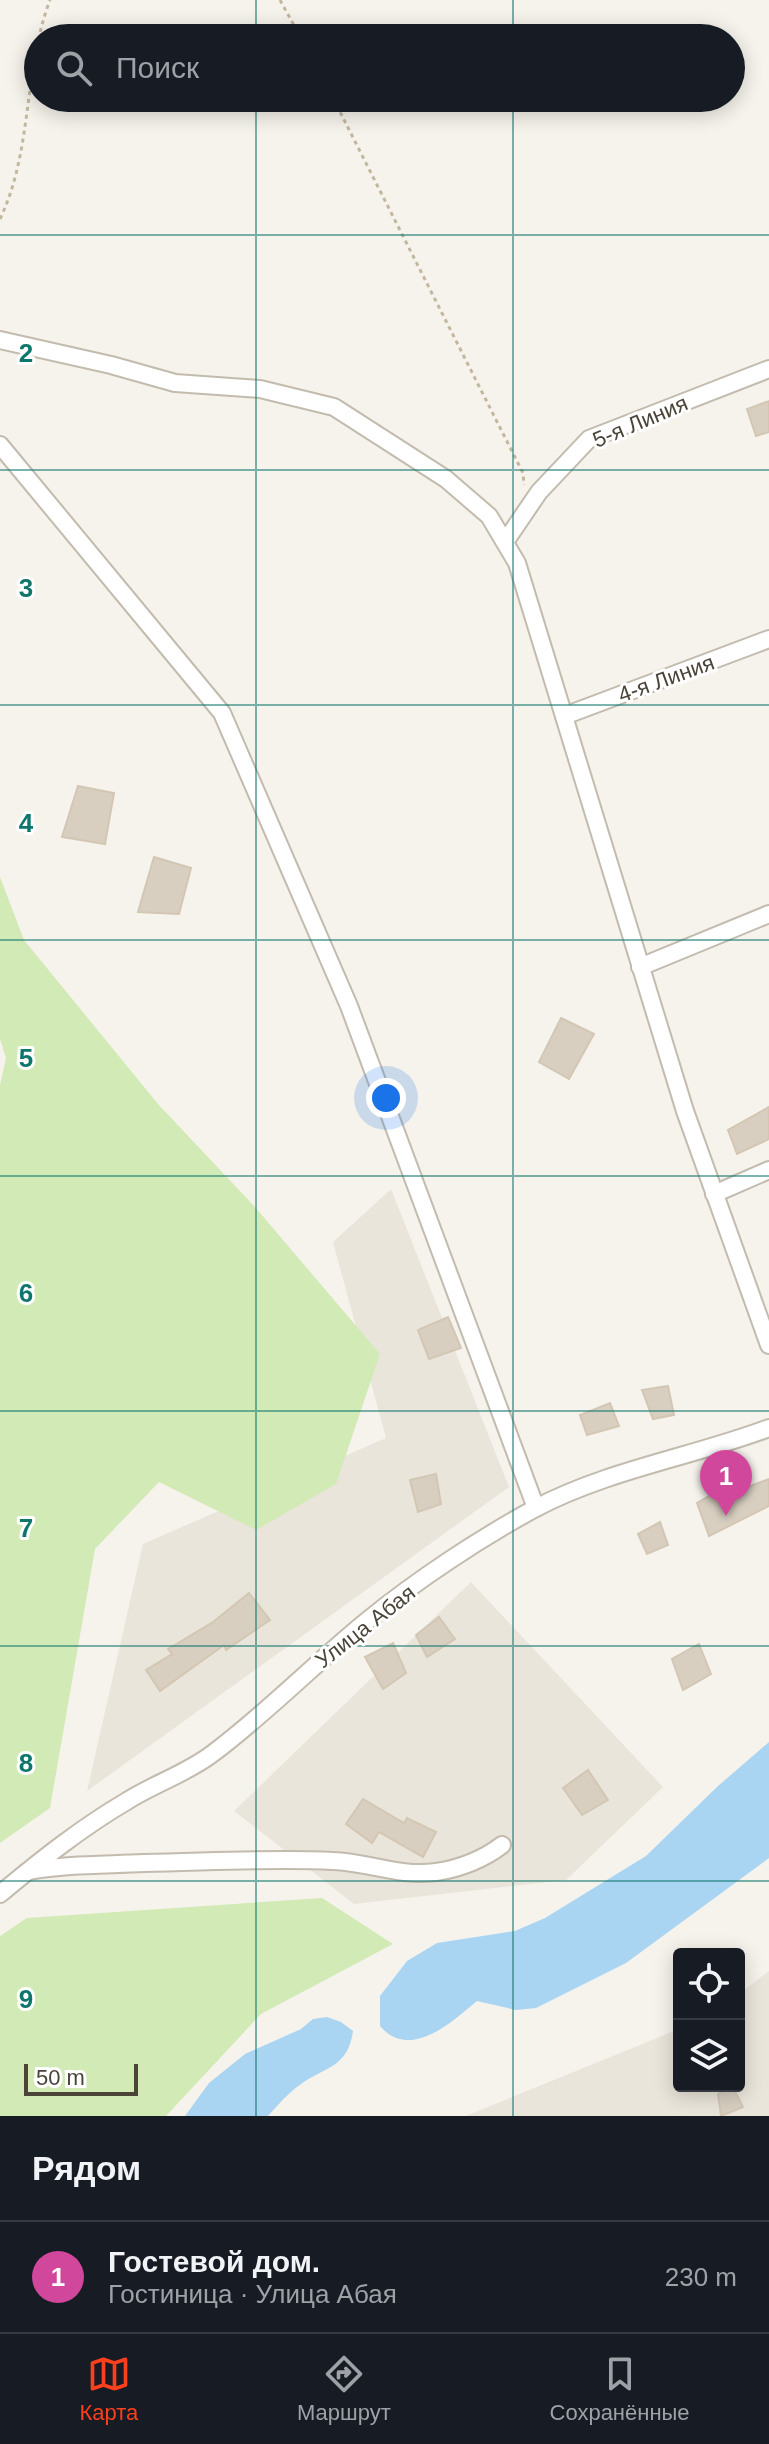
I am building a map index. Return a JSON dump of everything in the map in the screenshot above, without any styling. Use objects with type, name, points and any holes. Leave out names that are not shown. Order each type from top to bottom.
[{"type":"street","points":[[0,340],[175,383],[260,389],[334,407],[446,479],[489,516],[517,563],[685,1111],[769,1345]]},
{"type":"street","name":"5-я Линия","points":[[505,542],[539,492],[589,439],[769,369]]},
{"type":"street","points":[[0,445],[222,713],[349,1006],[536,1508]]},
{"type":"street","name":"4-я Линия","points":[[564,716],[769,639]]},
{"type":"street","points":[[640,967],[769,914]]},
{"type":"street","points":[[714,1194],[769,1170]]},
{"type":"street","name":"Улица Абая","points":[[0,1894],[62,1843],[127,1800],[207,1758],[371,1618],[467,1550],[536,1508],[594,1483],[720,1446],[769,1428]]},
{"type":"street","points":[[28,1871],[82,1863],[282,1858],[345,1861],[413,1874],[438,1872],[488,1856],[502,1845]]},
{"type":"path","points":[[40,24],[50,0]]},
{"type":"path","points":[[280,0],[293,24]]},
{"type":"path","points":[[0,219],[21,152],[27,112]]},
{"type":"path","points":[[340,112],[523,473],[525,488]]},
{"type":"shaded area","points":[[391,1189],[509,1487],[87,1791],[143,1544],[386,1438],[333,1242]]},
{"type":"shaded area","points":[[471,1582],[663,1787],[566,1880],[354,1904],[234,1811]]},
{"type":"shaded area","points":[[769,1971],[769,2116],[466,2116],[673,2031],[673,2092],[745,2092],[745,1989]]},
{"type":"green space","points":[[0,877],[24,940],[158,1104],[255,1207],[380,1354],[336,1484],[256,1530],[159,1482],[95,1549],[50,1808],[0,1843],[0,1085],[6,1058],[0,1039]]},
{"type":"green space","points":[[322,1898],[393,1944],[261,2014],[166,2116],[0,2116],[0,1936],[27,1918]]},
{"type":"water","points":[[769,1742],[769,1858],[626,1963],[536,2008],[516,2010],[477,2001],[456,2019],[417,2039],[404,2040],[392,2036],[380,2026],[380,1996],[407,1961],[437,1943],[515,1931],[545,1918],[646,1856]]},
{"type":"water","points":[[327,2017],[353,2031],[346,2052],[335,2064],[296,2088],[268,2116],[185,2116],[209,2083],[245,2054],[301,2029],[313,2019]]},
{"type":"building","points":[[769,401],[769,432],[756,436],[747,409]]},
{"type":"building","points":[[78,786],[114,793],[105,844],[62,837]]},
{"type":"building","points":[[154,857],[191,868],[179,914],[138,912]]},
{"type":"building","points":[[561,1018],[594,1034],[569,1079],[539,1062]]},
{"type":"building","points":[[769,1107],[769,1139],[737,1154],[728,1130]]},
{"type":"building","points":[[448,1317],[461,1348],[429,1359],[418,1330]]},
{"type":"building","points":[[668,1386],[674,1415],[653,1419],[642,1390]]},
{"type":"building","points":[[610,1403],[619,1426],[587,1435],[580,1415]]},
{"type":"building","points":[[436,1474],[441,1504],[418,1512],[410,1480]]},
{"type":"building","points":[[769,1479],[769,1506],[709,1536],[697,1503],[728,1485],[732,1493]]},
{"type":"building","points":[[660,1522],[668,1545],[647,1554],[638,1534]]},
{"type":"building","points":[[249,1593],[270,1620],[226,1650],[224,1645],[160,1691],[146,1670],[172,1654],[168,1649],[213,1622]]},
{"type":"building","points":[[439,1617],[455,1639],[427,1657],[416,1635]]},
{"type":"building","points":[[393,1643],[406,1673],[383,1689],[365,1657]]},
{"type":"building","points":[[699,1644],[711,1674],[683,1690],[672,1659]]},
{"type":"building","points":[[588,1770],[608,1800],[582,1815],[563,1788]]},
{"type":"building","points":[[363,1799],[404,1823],[407,1818],[436,1832],[423,1857],[379,1832],[372,1843],[346,1824]]},
{"type":"building","points":[[735,2092],[743,2107],[721,2116],[718,2094]]},
{"type":"place","name":"Гостевой дом.","points":[[726,1516]]}]
